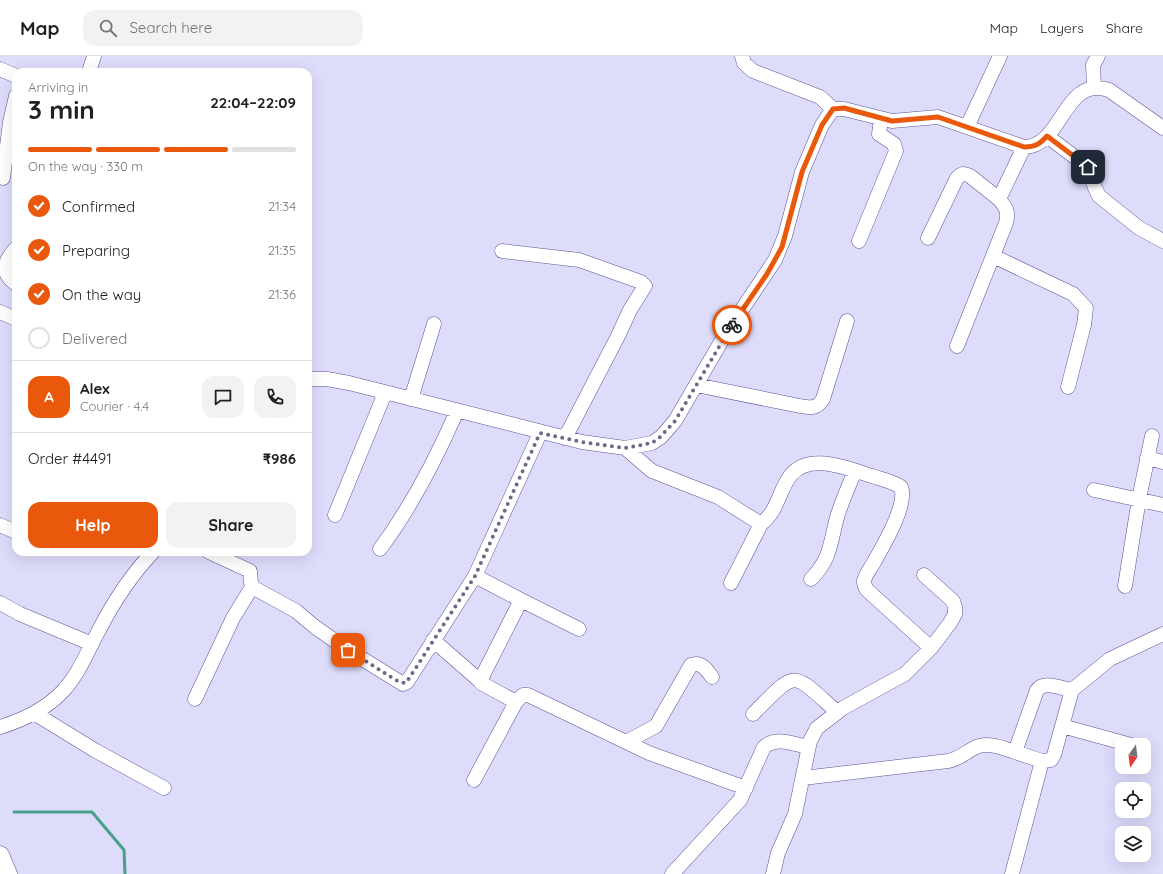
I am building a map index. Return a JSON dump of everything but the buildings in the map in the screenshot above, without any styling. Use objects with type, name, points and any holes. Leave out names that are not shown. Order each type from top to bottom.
[{"type":"main road","points":[[0,855],[8,874]]},
{"type":"street","points":[[90,68],[94,56]]},
{"type":"street","points":[[742,56],[744,63],[753,71],[820,97],[833,109],[844,108],[881,119],[900,120],[938,117],[1024,147],[1032,147],[1039,144],[1047,136],[1078,94],[1094,87],[1109,90],[1163,128]]},
{"type":"street","points":[[967,127],[1000,56]]},
{"type":"street","points":[[1094,87],[1093,65],[1098,56]]},
{"type":"street","points":[[0,69],[12,74]]},
{"type":"street","points":[[312,379],[335,380],[540,433],[565,438],[625,448],[652,443],[675,421],[725,335],[767,274],[782,247],[802,172],[822,125],[833,109]]},
{"type":"street","points":[[3,178],[12,113]]},
{"type":"street","points":[[859,241],[896,151],[894,144],[879,134],[881,119]]},
{"type":"street","points":[[1047,136],[1088,167],[1099,196],[1139,228],[1163,241]]},
{"type":"street","points":[[999,199],[1024,147]]},
{"type":"street","points":[[928,238],[960,174],[965,173],[970,176],[999,199],[1007,208],[1008,214],[993,256],[957,346]]},
{"type":"street","points":[[502,251],[579,260],[640,282],[645,286],[630,310],[565,438]]},
{"type":"street","points":[[12,253],[5,261],[4,271],[6,278],[12,282]]},
{"type":"street","points":[[993,256],[1073,294],[1086,308],[1084,325],[1068,386]]},
{"type":"street","points":[[0,312],[12,317]]},
{"type":"street","points":[[696,385],[812,408],[820,405],[847,321]]},
{"type":"street","points":[[410,399],[434,324]]},
{"type":"street","points":[[335,515],[385,393]]},
{"type":"street","points":[[380,549],[400,522],[429,470],[457,411]]},
{"type":"street","points":[[252,587],[296,611],[315,628],[401,684],[406,682],[475,576],[540,433]]},
{"type":"street","points":[[1125,586],[1139,499],[1152,436]]},
{"type":"street","points":[[625,448],[652,470],[718,497],[761,524]]},
{"type":"street","points":[[1147,458],[1163,462]]},
{"type":"street","points":[[731,583],[761,524],[773,512],[789,479],[799,468],[808,465],[829,464],[897,484],[900,486],[902,495],[892,530],[866,576],[864,585],[867,590],[931,648]]},
{"type":"street","points":[[811,579],[822,569],[826,561],[839,512],[855,471]]},
{"type":"street","points":[[1094,490],[1163,505]]},
{"type":"street","points":[[0,525],[12,530]]},
{"type":"street","points":[[0,727],[34,713],[56,698],[64,690],[76,672],[121,591],[146,556]]},
{"type":"street","points":[[195,699],[233,618],[252,587],[250,571],[218,556]]},
{"type":"street","points":[[773,874],[778,853],[795,814],[812,734],[817,728],[837,712],[905,674],[931,648],[950,624],[955,614],[956,607],[953,601],[924,575]]},
{"type":"street","points":[[475,576],[579,629]]},
{"type":"street","points":[[480,681],[521,600]]},
{"type":"street","points":[[0,603],[20,614],[92,644]]},
{"type":"street","points":[[803,778],[957,760],[975,748],[984,745],[1015,752],[1042,761],[1051,760],[1054,755],[1072,690],[1110,659],[1163,634]]},
{"type":"street","points":[[433,640],[481,683],[516,702]]},
{"type":"street","points":[[626,742],[656,726],[691,665],[696,664],[702,666],[712,677]]},
{"type":"street","points":[[753,714],[784,683],[791,679],[797,679],[804,682],[837,712]]},
{"type":"street","points":[[1015,752],[1037,690],[1040,686],[1046,685],[1072,690]]},
{"type":"street","points":[[474,780],[516,702],[522,696],[528,694],[649,753],[746,788]]},
{"type":"street","points":[[34,713],[96,751],[164,788]]},
{"type":"street","points":[[1062,726],[1115,741]]},
{"type":"street","points":[[672,874],[740,800],[764,747],[771,742],[777,741],[808,748]]},
{"type":"street","points":[[1012,874],[1042,761]]},
{"type":"waterway","points":[[14,812],[92,812],[124,850],[125,874]]},
{"type":"way so far","points":[[348,650],[399,682],[403,684],[406,683],[475,576],[540,433],[603,446],[625,448],[652,443],[668,430],[675,421],[732,325]]},
{"type":"route","points":[[732,325],[767,274],[782,247],[802,172],[822,125],[833,109],[844,108],[892,121],[938,117],[1024,147],[1032,147],[1039,144],[1047,136],[1088,167]]}]
